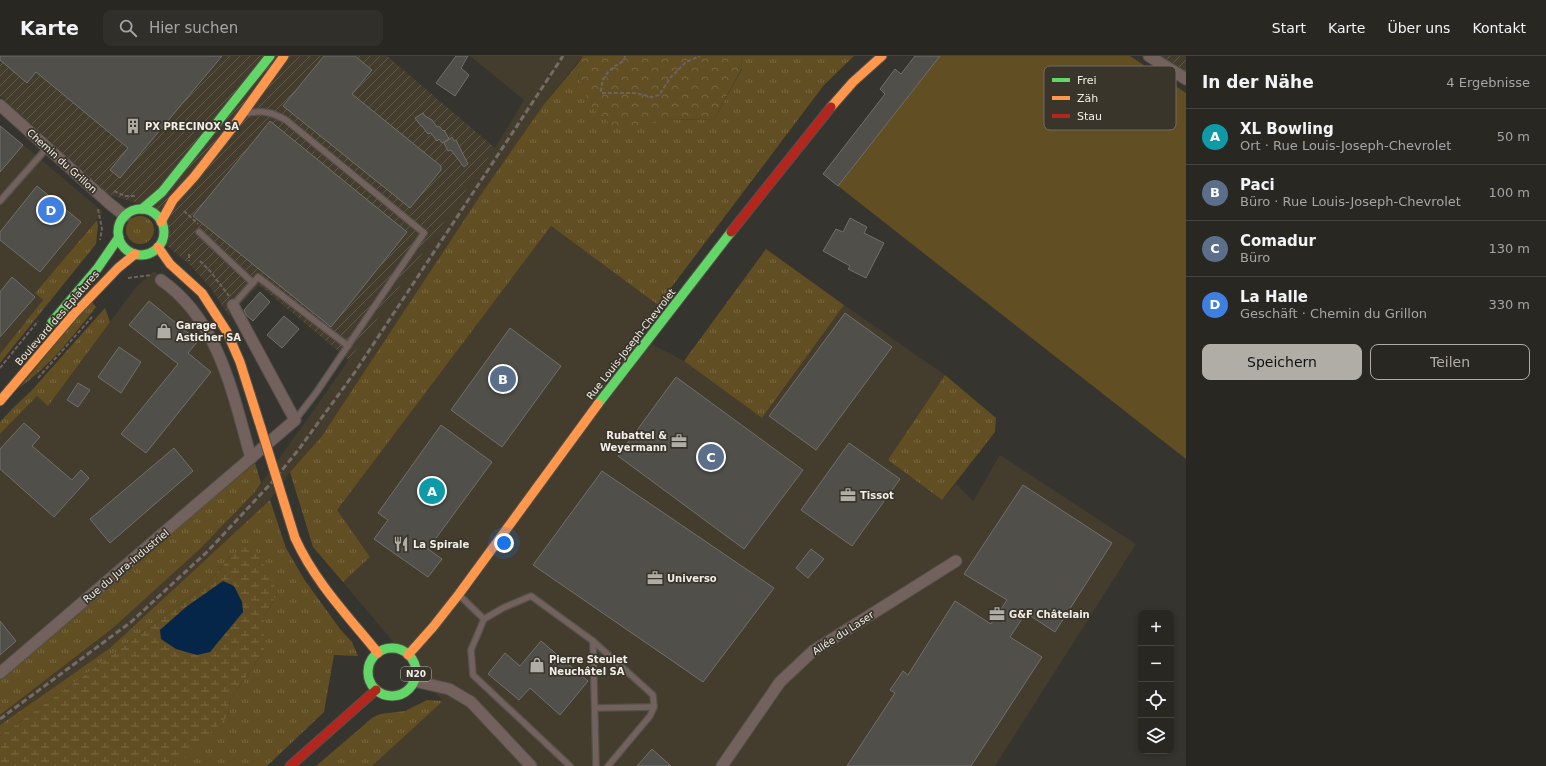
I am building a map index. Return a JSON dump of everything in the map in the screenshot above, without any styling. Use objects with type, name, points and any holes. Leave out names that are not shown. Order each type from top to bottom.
[{"type":"main road","points":[[142,209],[155,214],[161,222],[163,235],[158,247],[149,253],[135,254],[123,246],[119,237],[120,224],[125,216],[133,211],[142,209],[162,192],[270,56]]},
{"type":"main road","points":[[161,222],[173,200],[194,177],[284,56]]},
{"type":"main road","name":"Rue Louis-Joseph-Chevrolet","points":[[408,655],[433,628],[632,359],[811,130],[837,98],[882,56]]},
{"type":"main road","name":"Boulevard des Eplatures","points":[[48,327],[97,269],[119,237]]},
{"type":"main road","points":[[158,247],[170,264],[195,286],[206,299],[227,332],[240,362],[295,538],[302,554],[320,581],[378,653],[373,658],[368,671],[371,684],[376,690],[290,766]]},
{"type":"main road","name":"Boulevard des Eplatures","points":[[0,401],[109,275],[135,254]]},
{"type":"main road","name":"N20","points":[[376,690],[387,696],[401,695],[411,687],[416,675],[415,664],[404,651],[388,648],[378,653]]},
{"type":"street","points":[[1149,56],[1165,66]]},
{"type":"street","points":[[1176,73],[1186,79]]},
{"type":"street","name":"Chemin du Grillon","points":[[0,105],[125,216]]},
{"type":"street","points":[[159,277],[187,303],[199,319],[217,352],[227,377],[251,458]]},
{"type":"street","points":[[233,305],[295,420]]},
{"type":"street","name":"Rue du Jura-Industriel","points":[[0,673],[295,420]]},
{"type":"street","name":"Allée du Laser","points":[[722,766],[752,720],[780,682],[813,651],[956,561]]},
{"type":"street","points":[[414,681],[449,689],[471,702],[531,766]]},
{"type":"lane","points":[[240,116],[261,112],[274,113],[286,120],[424,233],[316,393],[295,420]]},
{"type":"lane","points":[[0,201],[47,148]]},
{"type":"lane","points":[[199,232],[253,283]]},
{"type":"lane","points":[[233,305],[258,277],[348,346]]},
{"type":"lane","points":[[459,594],[484,619]]},
{"type":"lane","points":[[570,766],[473,675],[471,650],[484,619],[503,608],[532,596],[593,641],[653,695],[654,708],[650,716],[639,731],[608,766]]},
{"type":"lane","points":[[593,641],[596,766]]},
{"type":"lane","points":[[595,708],[654,708]]},
{"type":"path","points":[[625,56],[624,61],[614,65],[601,82],[601,93],[635,92],[652,97],[659,95],[670,77],[686,62],[700,56]]},
{"type":"path","points":[[112,190],[125,196],[139,195]]},
{"type":"path","points":[[183,211],[198,224],[194,228],[199,232]]},
{"type":"path","points":[[200,261],[220,284],[233,305]]},
{"type":"path","points":[[125,278],[159,277]]},
{"type":"shaded area","points":[[0,56],[387,56],[495,148],[349,360],[259,285],[229,316],[210,287],[190,265],[166,245],[166,220],[143,205],[110,195],[0,96]]},
{"type":"shaded area","points":[[470,56],[583,56],[545,103],[322,436],[290,472],[270,500],[110,648],[0,725],[0,715],[113,628],[200,549],[254,493],[309,417],[495,148],[524,100]]},
{"type":"shaded area","points":[[1149,56],[1186,56],[1186,79],[1176,73],[1176,66],[1165,66]]},
{"type":"shaded area","points":[[0,125],[103,212],[35,293],[43,300],[0,354]]},
{"type":"shaded area","points":[[551,226],[658,305],[637,334],[655,346],[684,361],[762,418],[844,305],[945,375],[889,461],[942,500],[956,484],[973,501],[1000,455],[1136,544],[995,766],[372,766],[443,701],[343,582],[370,557],[336,510]]},
{"type":"shaded area","points":[[154,271],[181,293],[201,316],[258,460],[0,677],[0,434],[37,396],[48,405],[136,287]]},
{"type":"green space","points":[[583,56],[741,56],[742,68],[714,119],[667,120],[616,129],[592,108],[579,80],[577,65]]},
{"type":"green space","points":[[741,56],[854,56],[824,85],[658,305],[551,226],[337,510],[370,557],[343,582],[313,547],[290,472],[322,436],[482,193],[545,103],[577,65],[579,80],[667,120],[714,119],[742,69]]},
{"type":"green space","points":[[940,56],[1130,56],[1145,66],[1044,66],[1044,130],[1176,130],[1176,86],[1186,93],[1186,459],[838,186]]},
{"type":"green space","points":[[140,216],[150,220],[154,230],[150,240],[140,244],[130,240],[126,230],[130,220]]},
{"type":"green space","points":[[97,220],[98,226],[96,244],[0,363],[0,354],[43,300],[35,293]]},
{"type":"green space","points":[[766,249],[844,305],[762,418],[684,361]]},
{"type":"green space","points":[[91,301],[96,307],[70,340],[41,370],[19,388]]},
{"type":"green space","points":[[105,308],[110,322],[48,406],[37,396],[0,434],[0,422],[32,390]]},
{"type":"green space","points":[[945,375],[996,418],[995,432],[942,500],[888,460]]},
{"type":"green space","points":[[255,463],[261,483],[254,493],[200,549],[113,628],[0,715],[0,677]]},
{"type":"green space","points":[[270,500],[286,548],[304,579],[340,629],[352,642],[358,656],[334,655],[324,712],[267,766],[162,766],[228,716],[230,700],[264,651],[264,616],[278,593],[232,555],[206,585],[0,736],[0,725],[110,648]]},
{"type":"green space","points":[[249,545],[258,554],[278,593],[264,616],[264,651],[230,700],[228,716],[176,766],[0,766],[0,736],[206,585],[232,555]]},
{"type":"green space","points":[[427,700],[443,701],[372,766],[316,766],[372,718],[380,714],[405,711]]},
{"type":"water","points":[[223,581],[234,586],[242,602],[243,612],[210,652],[197,655],[176,649],[161,639],[160,630],[186,607]]},
{"type":"building","name":"PX PRECINOX SA","points":[[0,56],[222,56],[120,178],[110,170],[128,148],[36,72],[27,83],[0,60]]},
{"type":"building","points":[[324,56],[355,56],[372,70],[352,94],[441,166],[441,170],[410,208],[283,106]]},
{"type":"building","points":[[456,56],[468,56],[461,68],[469,75],[455,96],[436,83]]},
{"type":"building","points":[[915,56],[940,56],[838,186],[823,174],[885,94],[880,89],[895,69],[901,74]]},
{"type":"building","points":[[423,113],[432,120],[437,127],[439,126],[443,131],[444,130],[449,139],[442,143],[439,139],[437,141],[431,133],[428,134],[415,118]]},
{"type":"building","points":[[270,121],[407,232],[331,327],[193,216]]},
{"type":"building","points":[[0,126],[23,145],[0,172]]},
{"type":"building","points":[[452,137],[454,141],[456,140],[468,164],[464,167],[451,150],[448,151],[444,143]]},
{"type":"building","points":[[37,186],[81,222],[40,272],[0,240],[0,232]]},
{"type":"building","points":[[850,218],[867,227],[864,233],[884,243],[866,278],[848,269],[850,266],[823,251],[836,229],[843,232]]},
{"type":"building","points":[[12,277],[35,297],[0,337],[0,292]]},
{"type":"building","points":[[260,292],[270,302],[253,321],[246,315],[244,310]]},
{"type":"building","points":[[149,301],[198,341],[188,353],[211,372],[146,453],[121,434],[178,364],[129,325]]},
{"type":"building","points":[[845,313],[892,347],[816,450],[769,416]]},
{"type":"building","points":[[284,316],[299,329],[282,348],[267,335]]},
{"type":"building","points":[[510,328],[561,366],[502,447],[451,410]]},
{"type":"building","points":[[119,347],[141,362],[121,393],[98,377]]},
{"type":"building","points":[[676,377],[803,470],[744,549],[618,456]]},
{"type":"building","points":[[78,383],[90,390],[78,407],[67,400]]},
{"type":"building","points":[[24,423],[40,437],[32,446],[72,480],[81,470],[89,478],[54,517],[0,469],[0,449]]},
{"type":"building","points":[[441,425],[492,462],[428,549],[442,559],[428,577],[374,539],[388,520],[378,513]]},
{"type":"building","points":[[849,443],[900,479],[852,546],[801,510]]},
{"type":"building","points":[[174,448],[193,471],[110,543],[90,519]]},
{"type":"building","points":[[602,471],[774,588],[703,682],[533,565]]},
{"type":"building","points":[[1023,485],[1112,543],[1055,632],[1026,613],[1010,637],[1042,657],[971,766],[847,766],[895,693],[890,690],[903,671],[908,675],[955,601],[991,624],[1007,600],[964,574]]},
{"type":"building","points":[[811,549],[824,559],[808,578],[796,568]]},
{"type":"building","points":[[0,621],[16,641],[0,655]]},
{"type":"building","points":[[541,641],[588,681],[560,715],[530,688],[519,700],[488,674],[505,653],[520,666]]},
{"type":"building","points":[[652,749],[671,766],[637,766]]},
{"type":"railway","points":[[0,719],[131,622],[208,551],[274,480],[299,449],[355,372],[563,56]]},
{"type":"traffic: fast","points":[[142,209],[162,192],[270,56]]},
{"type":"traffic: fast","points":[[141,209],[154,213],[160,219],[164,232],[160,245],[154,251],[141,255],[128,251],[122,245],[118,232],[122,219],[128,213],[141,209]]},
{"type":"traffic: fast","points":[[598,404],[731,232]]},
{"type":"traffic: fast","points":[[52,322],[97,269],[119,237]]},
{"type":"traffic: fast","points":[[387,648],[397,648],[409,655],[416,667],[416,672],[416,677],[409,689],[397,696],[387,696],[379,692],[372,685],[368,677],[368,667],[372,659],[379,652],[387,648]]},
{"type":"traffic: slow","points":[[161,222],[173,200],[194,177],[233,127],[284,56]]},
{"type":"traffic: slow","points":[[831,107],[853,82],[882,56]]},
{"type":"traffic: slow","points":[[158,247],[170,264],[202,293],[227,332],[240,362],[261,428]]},
{"type":"traffic: slow","points":[[0,401],[73,315],[118,268],[135,254]]},
{"type":"traffic: slow","points":[[408,655],[433,627],[459,594],[598,404]]},
{"type":"traffic: slow","points":[[261,428],[295,538]]},
{"type":"traffic: slow","points":[[295,538],[322,584],[378,653]]},
{"type":"traffic: jam","points":[[731,232],[831,107]]},
{"type":"traffic: jam","points":[[290,766],[376,690]]},
{"type":"place","name":"PX PRECINOX SA","points":[[133,126]]},
{"type":"place","name":"La Halle","points":[[51,210]]},
{"type":"place","name":"Garage Asticher SA","points":[[164,331]]},
{"type":"place","name":"Paci","points":[[503,379]]},
{"type":"place","name":"Rubattel & Weyermann","points":[[679,441]]},
{"type":"place","name":"Comadur","points":[[711,457]]},
{"type":"place","name":"XL Bowling","points":[[432,491]]},
{"type":"place","name":"Tissot","points":[[848,495]]},
{"type":"place","name":"La Spirale","points":[[401,544]]},
{"type":"place","name":"Universo","points":[[655,578]]},
{"type":"place","name":"G&F Châtelain","points":[[997,614]]},
{"type":"place","name":"Pierre Steulet Neuchâtel SA","points":[[537,665]]}]
